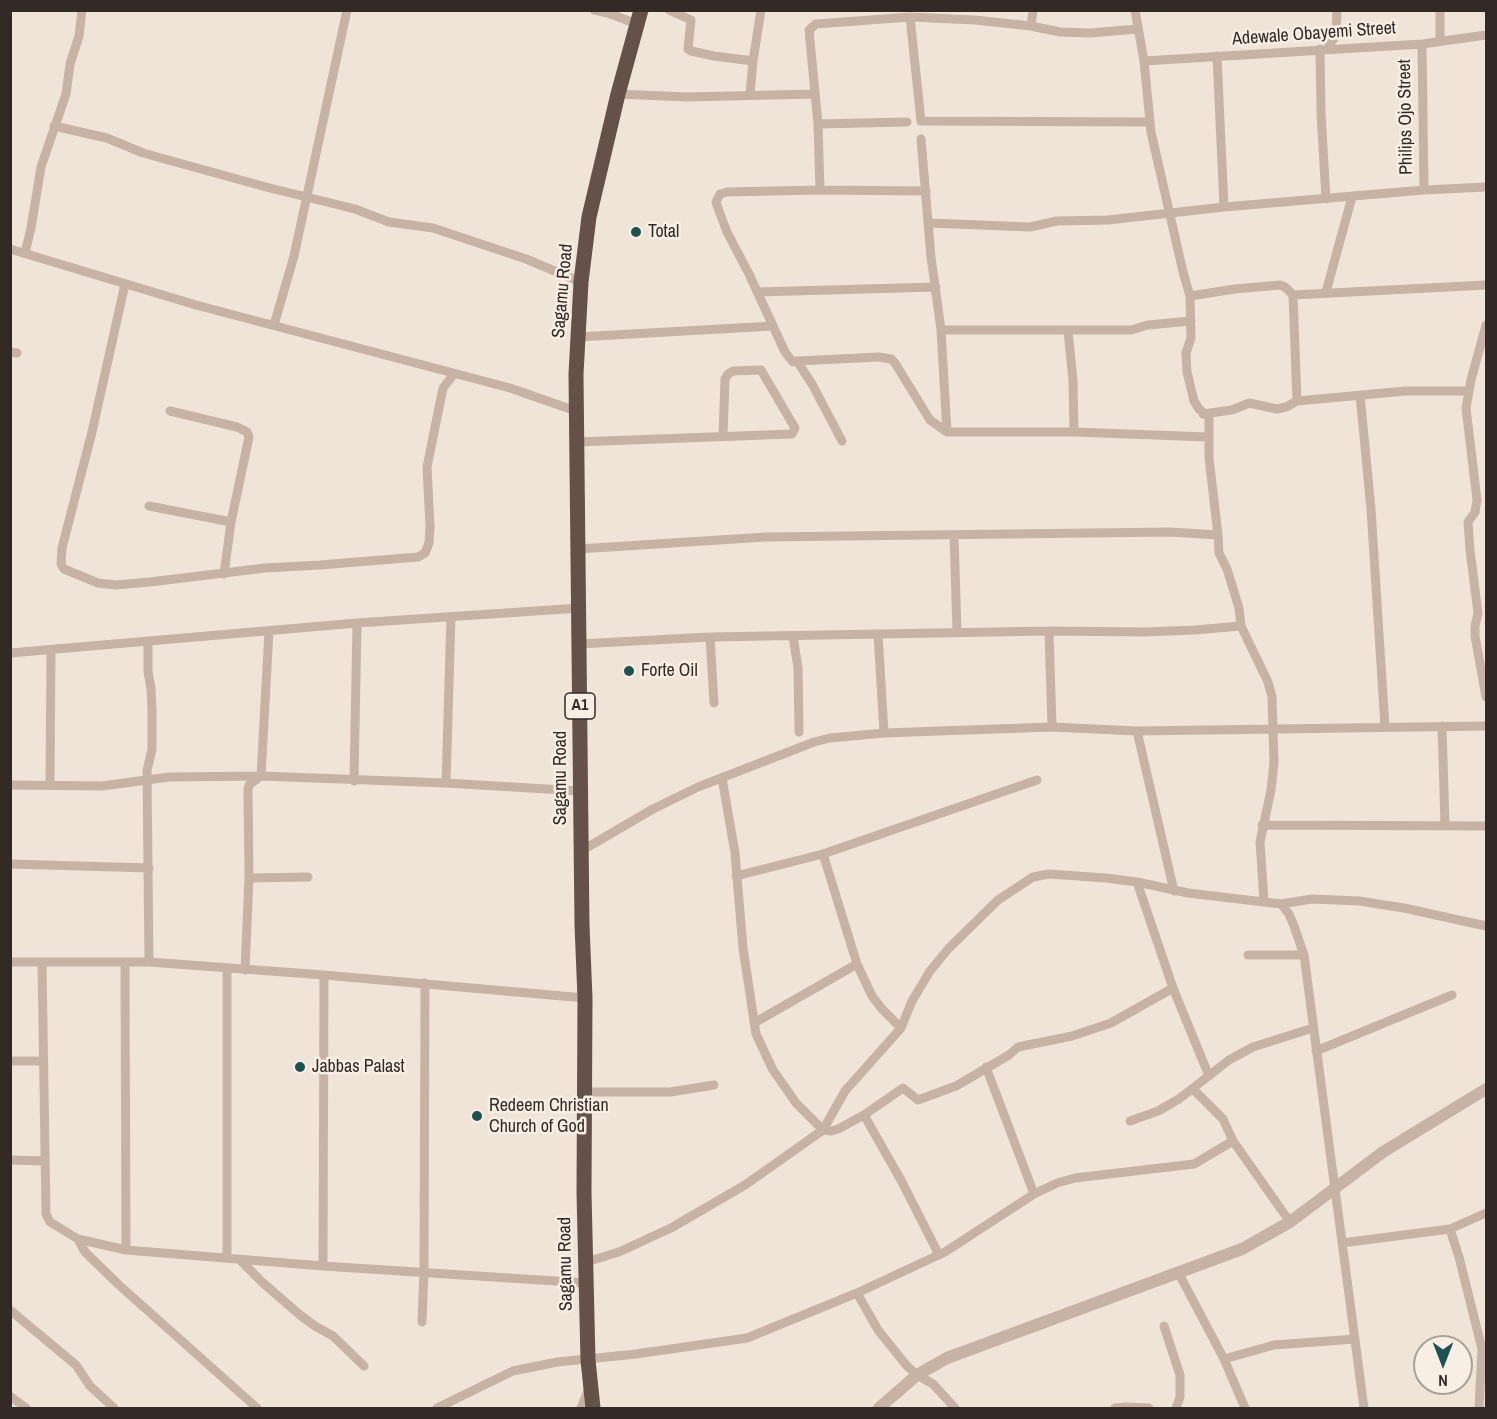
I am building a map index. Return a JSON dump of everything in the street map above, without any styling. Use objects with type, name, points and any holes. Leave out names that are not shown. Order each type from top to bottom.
[{"type":"highway","name":"Sagamu Road","points":[[593,1408],[588,1360],[586,1283],[585,998],[580,791],[580,608],[576,411],[578,337],[581,282],[589,217],[639,17]]},
{"type":"street","points":[[25,253],[41,167],[66,94],[70,64],[79,36],[82,10]]},
{"type":"street","points":[[274,325],[294,256],[347,10]]},
{"type":"street","points":[[594,10],[639,17]]},
{"type":"street","points":[[669,10],[691,20],[688,49],[691,51],[753,61]]},
{"type":"street","points":[[750,94],[761,10]]},
{"type":"street","points":[[1031,26],[1033,10]]},
{"type":"street","points":[[1135,10],[1144,61],[1150,122],[1161,179],[1190,296],[1191,338],[1186,353],[1187,372],[1194,401],[1203,414],[1209,417],[1209,458],[1219,553],[1227,569],[1239,608],[1241,626],[1268,682],[1272,697],[1273,771],[1260,842],[1264,901]]},
{"type":"street","points":[[1326,199],[1321,113],[1324,49],[1336,35],[1337,10]]},
{"type":"street","points":[[1440,10],[1440,40]]},
{"type":"street","points":[[820,189],[818,124],[809,30],[816,24],[880,14],[910,17],[942,14],[1060,32],[1138,30]]},
{"type":"street","points":[[910,17],[921,120],[1150,122]]},
{"type":"street","points":[[1336,35],[1350,47]]},
{"type":"street","name":"Adewale Obayemi Street","points":[[1144,61],[1422,44],[1486,35]]},
{"type":"street","name":"Philips Ojo Street","points":[[1422,44],[1424,190]]},
{"type":"street","points":[[1217,56],[1224,207]]},
{"type":"street","points":[[618,94],[687,97],[815,94]]},
{"type":"street","points":[[818,124],[907,122]]},
{"type":"street","points":[[54,126],[106,138],[143,153],[266,187],[355,209],[389,222],[433,228],[526,259],[581,282]]},
{"type":"street","points":[[921,139],[931,257],[941,330],[947,432]]},
{"type":"street","points":[[929,223],[1030,227],[1057,221],[1108,220],[1224,207],[1486,187]]},
{"type":"street","points":[[926,191],[820,189],[726,192],[718,198],[716,202],[723,221],[773,326],[793,362],[879,357],[891,359],[930,420],[947,432],[1074,432],[1208,437]]},
{"type":"street","points":[[1326,292],[1352,197]]},
{"type":"street","points":[[10,249],[196,305],[510,388],[576,411]]},
{"type":"street","points":[[125,284],[92,432],[62,548],[61,564],[64,569],[98,583],[109,585],[150,582],[266,568],[320,566],[418,557],[425,553],[429,543],[430,527],[427,467],[443,388],[439,369]]},
{"type":"street","points":[[1190,296],[1235,289],[1280,285],[1285,287],[1293,295],[1297,401]]},
{"type":"street","points":[[1293,295],[1486,285]]},
{"type":"street","points":[[757,292],[936,286]]},
{"type":"street","points":[[941,330],[1131,330],[1148,325],[1191,321]]},
{"type":"street","points":[[1486,325],[1482,361],[1468,391],[1467,423],[1481,486],[1475,512],[1468,522],[1468,528],[1478,613],[1475,636],[1486,697]]},
{"type":"street","points":[[578,337],[773,326]]},
{"type":"street","points":[[1068,331],[1074,381],[1074,432]]},
{"type":"street","points":[[797,361],[842,441]]},
{"type":"street","points":[[577,442],[792,434],[795,428],[762,370],[734,371],[725,379],[723,436]]},
{"type":"street","points":[[443,388],[454,374]]},
{"type":"street","points":[[1203,414],[1232,410],[1249,403],[1277,409],[1297,401],[1360,395],[1468,391]]},
{"type":"street","points":[[1360,395],[1371,509],[1385,727]]},
{"type":"street","points":[[170,411],[237,427],[247,432],[249,443],[231,522],[224,574]]},
{"type":"street","points":[[149,506],[231,522]]},
{"type":"street","points":[[578,549],[766,537],[1170,532],[1218,534]]},
{"type":"street","points":[[954,534],[957,632]]},
{"type":"street","points":[[10,653],[357,623],[580,608]]},
{"type":"street","points":[[446,783],[451,617]]},
{"type":"street","points":[[354,781],[357,623]]},
{"type":"street","points":[[579,644],[710,637],[957,632],[1145,632],[1241,626]]},
{"type":"street","points":[[245,970],[249,878],[249,785],[261,776],[270,631]]},
{"type":"street","points":[[1049,631],[1052,727]]},
{"type":"street","points":[[878,634],[884,733]]},
{"type":"street","points":[[793,636],[798,668],[799,732]]},
{"type":"street","points":[[710,637],[714,704]]},
{"type":"street","points":[[148,642],[148,672],[152,698],[152,743],[147,770],[149,962]]},
{"type":"street","points":[[50,785],[51,650]]},
{"type":"street","points":[[581,851],[653,809],[698,787],[814,742],[830,738],[884,733],[1052,727],[1137,731],[1486,724]]},
{"type":"street","points":[[1442,726],[1445,825]]},
{"type":"street","points":[[1137,731],[1174,891]]},
{"type":"street","points":[[10,785],[102,786],[195,776],[261,776],[580,791]]},
{"type":"street","points":[[722,778],[735,853],[743,948],[756,1034],[773,1070],[796,1103],[823,1130],[838,1129],[864,1115],[903,1088],[913,1098],[922,1100],[956,1086],[1009,1055],[1018,1047],[1072,1035],[1111,1023],[1173,988]]},
{"type":"street","points":[[736,876],[823,854],[1037,780]]},
{"type":"street","points":[[1262,825],[1486,826]]},
{"type":"street","points":[[823,854],[857,964],[872,996],[901,1028]]},
{"type":"street","points":[[10,864],[149,868]]},
{"type":"street","points":[[586,1262],[619,1252],[671,1228],[745,1185],[823,1130],[845,1091],[901,1028],[912,1001],[930,970],[998,900],[1033,877],[1049,874],[1137,882],[1174,891],[1281,904],[1312,899],[1359,901],[1404,908],[1486,926]]},
{"type":"street","points":[[249,878],[308,877]]},
{"type":"street","points":[[1137,882],[1173,988],[1209,1076]]},
{"type":"street","points":[[1281,904],[1289,914],[1304,955],[1364,1408]]},
{"type":"street","points":[[1248,955],[1304,955]]},
{"type":"street","points":[[10,962],[149,962],[585,998]]},
{"type":"street","points":[[42,963],[45,1011],[43,1061],[47,1219],[78,1239],[126,1250],[240,1260],[586,1283]]},
{"type":"street","points":[[126,963],[126,1250]]},
{"type":"street","points":[[754,1023],[857,964]]},
{"type":"street","points":[[226,1257],[227,969]]},
{"type":"street","points":[[323,1266],[324,975]]},
{"type":"street","points":[[422,1322],[425,983]]},
{"type":"street","points":[[1316,1051],[1452,995]]},
{"type":"street","points":[[1130,1121],[1158,1111],[1194,1090],[1229,1060],[1253,1047],[1313,1028]]},
{"type":"street","points":[[10,1061],[43,1061]]},
{"type":"street","points":[[986,1067],[1034,1194]]},
{"type":"street","points":[[585,1092],[670,1092],[714,1085]]},
{"type":"street","points":[[879,1408],[916,1376],[947,1358],[1242,1249],[1290,1222],[1383,1152],[1486,1089]]},
{"type":"street","points":[[1194,1090],[1222,1119],[1233,1141],[1290,1222]]},
{"type":"street","points":[[864,1115],[902,1182],[939,1255]]},
{"type":"street","points":[[437,1408],[513,1371],[557,1362],[716,1344],[747,1338],[857,1293],[939,1255],[1034,1194],[1057,1183],[1075,1178],[1194,1164],[1233,1141]]},
{"type":"street","points":[[10,1160],[45,1161]]},
{"type":"street","points":[[1342,1243],[1449,1229],[1486,1213]]},
{"type":"street","points":[[1449,1229],[1459,1257],[1482,1349],[1479,1408]]},
{"type":"street","points":[[78,1239],[85,1252],[119,1285],[257,1408]]},
{"type":"street","points":[[240,1260],[300,1315],[333,1336],[364,1366]]},
{"type":"street","points":[[1178,1272],[1224,1359],[1245,1408]]},
{"type":"street","points":[[857,1293],[878,1330],[916,1376],[933,1384],[955,1408]]},
{"type":"street","points":[[10,1310],[76,1365],[90,1386],[114,1408]]},
{"type":"street","points":[[1164,1326],[1180,1375],[1180,1397],[1176,1408]]},
{"type":"street","points":[[1224,1359],[1274,1345],[1355,1339]]},
{"type":"street","points":[[581,1408],[590,1384]]},
{"type":"street","points":[[11,1398],[26,1408]]},
{"type":"street","points":[[1115,1408],[1149,1408]]},
{"type":"place","name":"Total","points":[[636,232]]},
{"type":"place","name":"Forte Oil","points":[[629,671]]},
{"type":"place","name":"Jabbas Palast","points":[[300,1067]]},
{"type":"place","name":"Redeem Christian Church of God","points":[[477,1116]]}]
